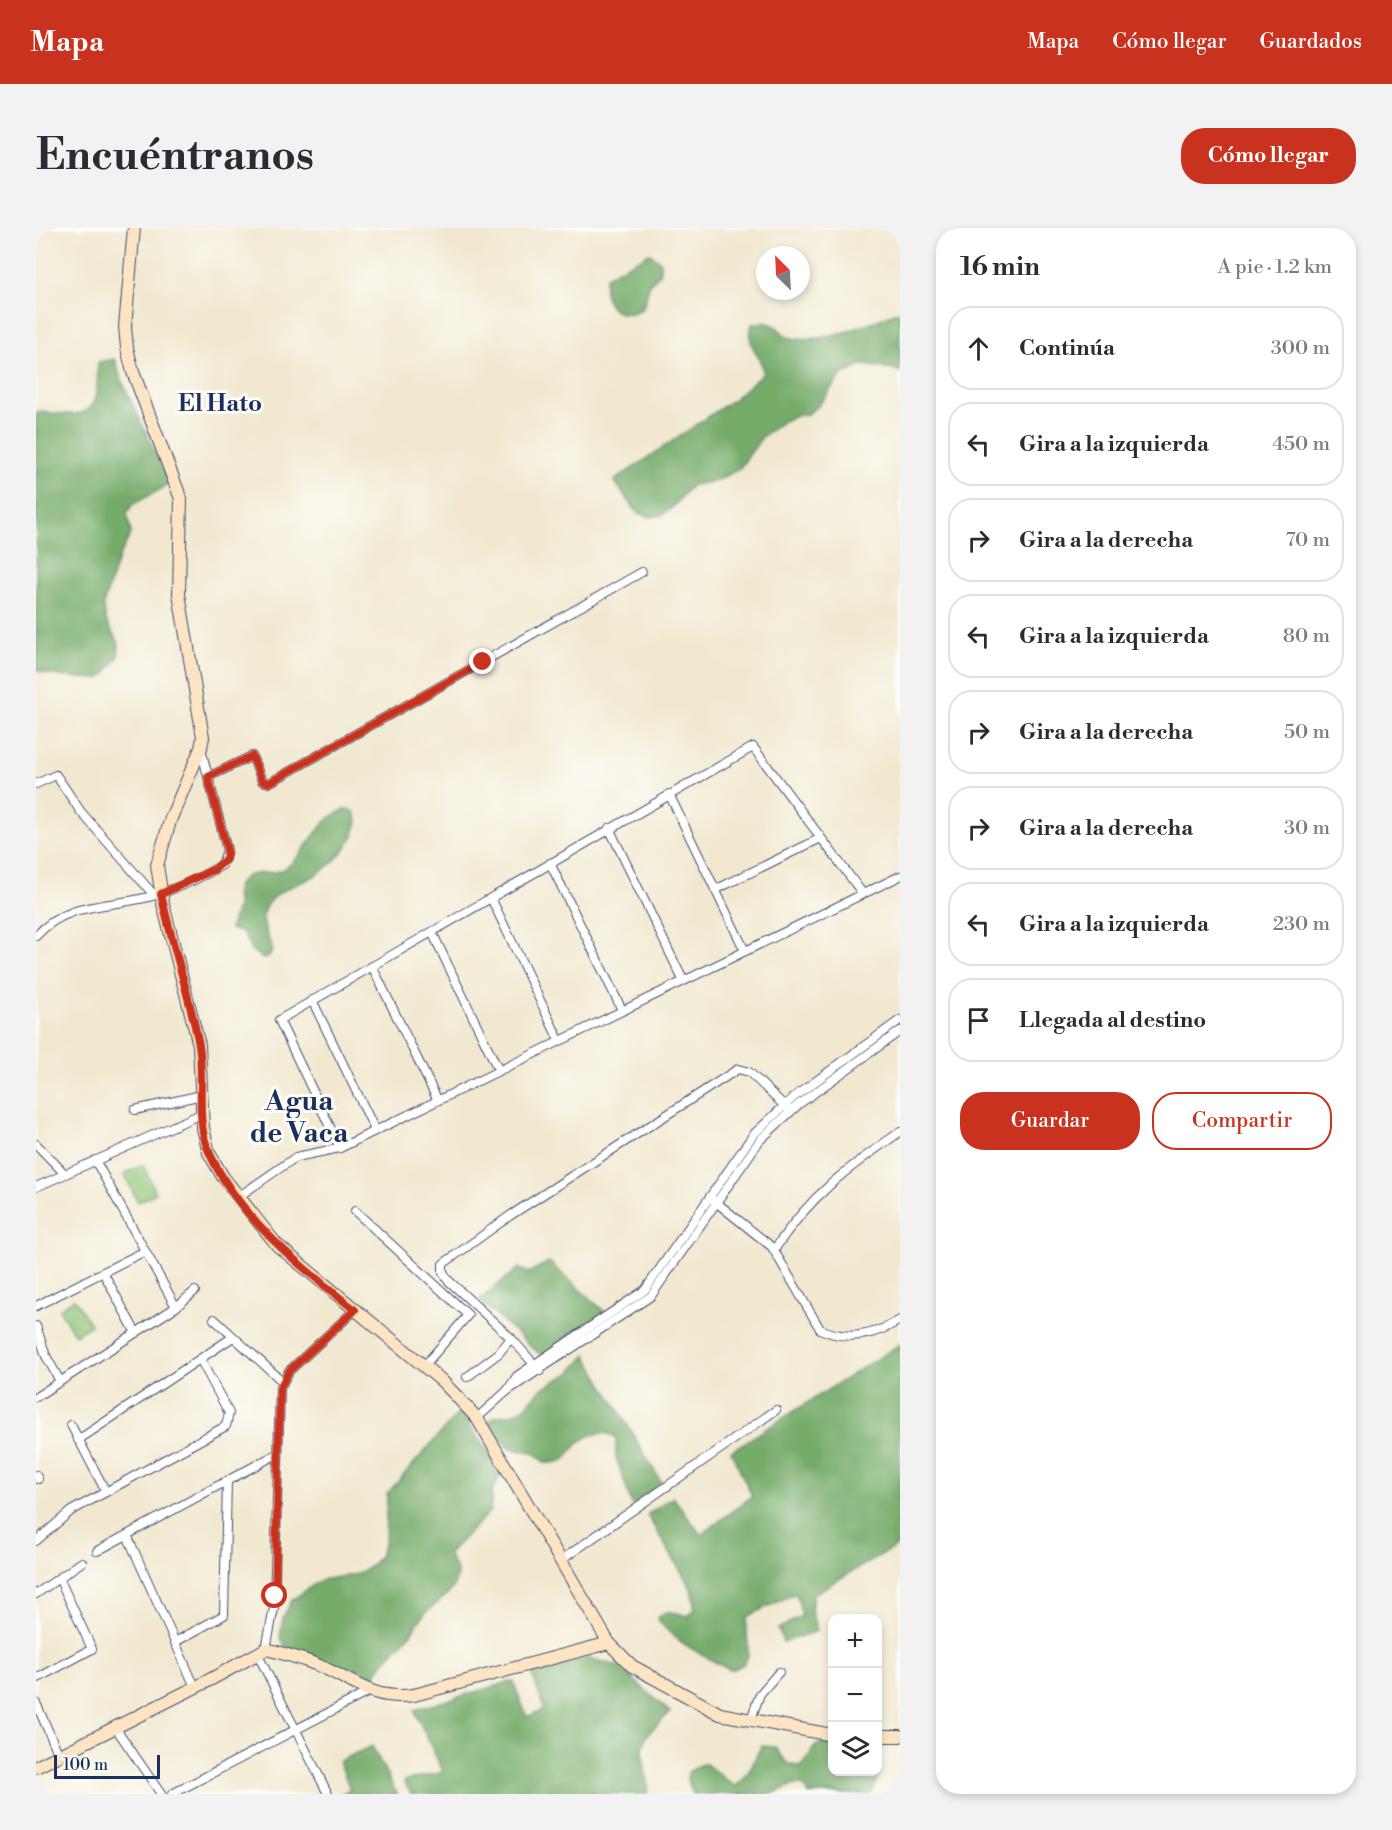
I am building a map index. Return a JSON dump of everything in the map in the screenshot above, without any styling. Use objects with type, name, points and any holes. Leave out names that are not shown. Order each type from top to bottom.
[{"type":"street","points":[[36,936],[58,917],[78,909],[158,895],[215,869],[226,859],[227,850],[201,748],[201,720],[179,594],[181,499],[133,372],[128,348],[125,327],[134,228]]},
{"type":"street","points":[[208,777],[252,756],[262,781],[269,783],[642,572]]},
{"type":"street","points":[[340,1148],[279,1020],[753,747],[863,894]]},
{"type":"street","points":[[201,748],[160,850],[157,865],[158,895],[199,1045],[203,1128],[209,1153],[238,1197],[277,1245],[424,1366],[477,1418],[609,1643],[632,1666],[720,1714],[750,1722],[828,1734]]},
{"type":"street","points":[[36,784],[56,775],[81,812],[158,895]]},
{"type":"street","points":[[669,794],[745,951]]},
{"type":"street","points":[[609,828],[683,980]]},
{"type":"street","points":[[715,890],[821,838]]},
{"type":"street","points":[[550,863],[622,1010]]},
{"type":"street","points":[[238,1197],[296,1157],[340,1148],[498,1069],[900,876]]},
{"type":"street","points":[[491,898],[559,1040]]},
{"type":"street","points":[[432,932],[498,1069]]},
{"type":"street","points":[[372,966],[437,1099]]},
{"type":"street","points":[[312,1000],[375,1130]]},
{"type":"street","points":[[477,1418],[507,1391],[517,1376],[537,1367],[645,1290],[712,1199],[753,1135],[900,1020]]},
{"type":"street","points":[[788,1108],[900,1030]]},
{"type":"street","points":[[537,1367],[511,1338],[445,1277],[442,1268],[446,1261],[511,1215],[738,1069],[748,1072],[788,1108]]},
{"type":"street","points":[[135,1110],[202,1095]]},
{"type":"street","points":[[36,1186],[202,1113]]},
{"type":"street","points":[[774,1250],[796,1218],[829,1184],[900,1132]]},
{"type":"street","points":[[36,1144],[64,1174]]},
{"type":"street","points":[[95,1160],[176,1307]]},
{"type":"street","points":[[712,1199],[764,1239],[774,1250],[820,1329],[838,1335],[864,1336],[879,1332],[900,1320]]},
{"type":"street","points":[[356,1211],[468,1315],[424,1366]]},
{"type":"street","points":[[36,1306],[145,1251]]},
{"type":"street","points":[[103,1272],[136,1333]]},
{"type":"street","points":[[36,1397],[176,1307],[195,1291]]},
{"type":"street","points":[[328,1794],[296,1730],[262,1651],[275,1592],[278,1405],[282,1380],[355,1310]]},
{"type":"street","points":[[214,1319],[282,1380]]},
{"type":"street","points":[[36,1326],[46,1356],[60,1382]]},
{"type":"street","points":[[78,1440],[233,1337]]},
{"type":"street","points":[[467,1377],[499,1353],[511,1338]]},
{"type":"street","points":[[36,1362],[46,1356]]},
{"type":"street","points":[[36,1541],[71,1512],[228,1424],[226,1408],[200,1359]]},
{"type":"street","points":[[560,1561],[776,1410]]},
{"type":"street","points":[[71,1425],[106,1492]]},
{"type":"street","points":[[97,1551],[277,1454]]},
{"type":"street","points":[[175,1642],[224,1615],[228,1481]]},
{"type":"street","points":[[127,1535],[195,1687]]},
{"type":"street","points":[[36,1594],[82,1562]]},
{"type":"street","points":[[36,1679],[92,1649],[58,1578]]},
{"type":"street","points":[[36,1767],[262,1651],[315,1664],[370,1691],[392,1698],[414,1695],[609,1643]]},
{"type":"street","points":[[750,1722],[760,1694],[779,1672]]},
{"type":"street","points":[[172,1794],[370,1691]]},
{"type":"street","points":[[36,1702],[59,1755]]},
{"type":"street","points":[[115,1727],[161,1794]]},
{"type":"street","points":[[882,1736],[900,1737]]},
{"type":"green space","points":[[649,253],[660,261],[660,274],[650,283],[643,308],[626,313],[613,309],[606,296],[605,278]]},
{"type":"green space","points":[[900,311],[900,371],[864,365],[841,375],[818,406],[807,414],[783,421],[762,437],[739,469],[717,481],[692,485],[673,507],[662,515],[650,517],[638,513],[614,481],[734,399],[763,373],[762,365],[750,339],[752,324],[772,324],[786,337],[815,338],[844,332]]},
{"type":"green space","points":[[115,359],[120,377],[170,484],[132,505],[127,513],[131,534],[119,556],[103,605],[106,620],[119,644],[118,657],[102,678],[48,674],[36,669],[36,412],[72,414],[88,410],[96,395],[98,362]]},
{"type":"green space","points":[[348,809],[355,812],[357,821],[346,848],[316,875],[279,893],[267,904],[263,920],[272,951],[269,957],[263,959],[251,950],[243,933],[230,929],[237,907],[236,891],[239,884],[245,877],[251,875],[284,869],[293,862],[328,819]]},
{"type":"green space","points":[[143,1165],[156,1193],[138,1202],[124,1174]]},
{"type":"green space","points":[[549,1262],[605,1312],[541,1355],[479,1300],[519,1268],[528,1273]]},
{"type":"green space","points":[[74,1299],[91,1325],[75,1335],[59,1309]]},
{"type":"green space","points":[[900,1344],[900,1544],[813,1594],[811,1610],[817,1631],[783,1642],[778,1629],[802,1616],[796,1593],[748,1616],[748,1655],[740,1667],[730,1670],[681,1642],[657,1618],[668,1612],[688,1616],[695,1609],[691,1588],[647,1515],[673,1497],[701,1535],[752,1496],[731,1451]]},
{"type":"green space","points":[[586,1355],[664,1487],[632,1505],[616,1457],[616,1438],[612,1435],[603,1433],[588,1437],[578,1444],[564,1460],[545,1463],[535,1454],[509,1448],[487,1423],[497,1416],[510,1415],[523,1409],[542,1388],[570,1373]]},
{"type":"green space","points":[[460,1411],[502,1473],[492,1491],[490,1511],[448,1554],[457,1571],[451,1591],[425,1613],[409,1636],[386,1659],[378,1672],[376,1688],[313,1657],[286,1648],[280,1637],[283,1618],[292,1600],[321,1580],[357,1574],[370,1567],[379,1556],[385,1541],[387,1494]]},
{"type":"green space","points":[[589,1658],[618,1666],[670,1712],[649,1733],[643,1747],[647,1794],[411,1794],[404,1781],[443,1772],[414,1710],[513,1681],[527,1717],[544,1709],[532,1674]]},
{"type":"green space","points":[[828,1744],[828,1776],[878,1776],[871,1794],[808,1794],[804,1786],[799,1785],[769,1794],[693,1794],[687,1779],[688,1773],[699,1765],[706,1764],[734,1786],[744,1779],[762,1746],[775,1747],[787,1763],[800,1767],[817,1745]]},
{"type":"green space","points":[[372,1746],[397,1794],[342,1794],[350,1789],[339,1761]]},
{"type":"district","name":"El Hato","points":[[220,403]]},
{"type":"district","name":"Agua de Vaca","points":[[299,1116]]},
{"type":"route","points":[[275,1596],[278,1405],[282,1380],[355,1310],[277,1245],[223,1177],[209,1153],[203,1128],[199,1045],[161,894],[215,869],[226,859],[227,850],[208,777],[252,756],[262,781],[269,783],[483,662]]}]
